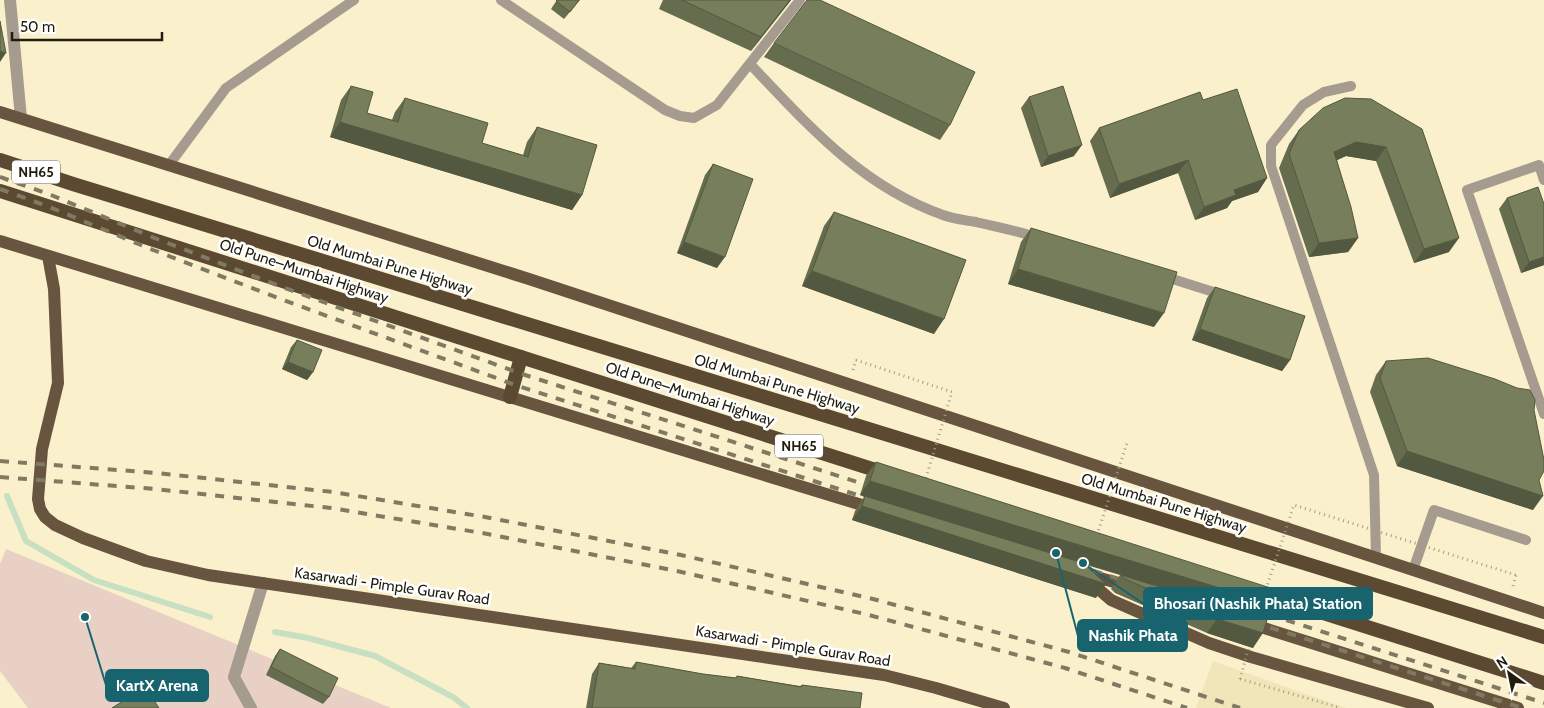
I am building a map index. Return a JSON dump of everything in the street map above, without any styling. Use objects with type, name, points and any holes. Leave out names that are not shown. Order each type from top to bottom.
[{"type":"highway","name":"Old Mumbai Pune Highway","points":[[0,160],[1544,638]]},
{"type":"highway","name":"Old Pune–Mumbai Highway","points":[[0,191],[900,478]]},
{"type":"highway","points":[[510,397],[521,357]]},
{"type":"highway","points":[[1241,587],[1544,683]]},
{"type":"main road","points":[[0,112],[529,279],[1544,612]]},
{"type":"main road","points":[[0,241],[888,513]]},
{"type":"main road","name":"Kasarwadi - Pimple Gurav Road","points":[[48,256],[54,289],[58,384],[42,448],[38,499],[45,517],[55,525],[82,538],[146,561],[208,575],[884,675],[1004,708]]},
{"type":"main road","points":[[1143,591],[1072,569],[1111,600],[1209,643],[1428,708]]},
{"type":"main road","points":[[1238,620],[1518,708]]},
{"type":"street","points":[[10,0],[20,118]]},
{"type":"street","points":[[251,708],[234,677],[264,583]]},
{"type":"lane","points":[[169,165],[226,88],[354,0]]},
{"type":"lane","points":[[501,0],[665,110],[680,116],[694,118],[717,105],[800,0]]},
{"type":"lane","points":[[750,64],[810,127],[851,164],[896,195],[944,215],[1018,231],[1046,240]]},
{"type":"lane","points":[[1351,86],[1324,92],[1303,105],[1272,145],[1271,166],[1374,476],[1376,557]]},
{"type":"lane","points":[[1544,180],[1539,165],[1467,190],[1544,414]]},
{"type":"lane","points":[[1150,272],[1236,299]]},
{"type":"lane","points":[[1414,570],[1434,510],[1526,540]]},
{"type":"path","points":[[856,360],[952,392],[925,481]]},
{"type":"path","points":[[1097,536],[1127,443]]},
{"type":"path","points":[[1266,589],[1294,505],[1516,575]]},
{"type":"path","points":[[1249,646],[1240,679],[1341,708]]},
{"type":"shaded area","points":[[6,549],[391,708],[28,708],[0,671],[0,564]]},
{"type":"shaded area","points":[[1213,661],[1346,708],[1196,708]]},
{"type":"building","points":[[557,0],[579,0],[570,12]]},
{"type":"building","points":[[682,0],[790,0],[761,37]]},
{"type":"building","points":[[807,0],[820,0],[975,72],[950,125],[774,43]]},
{"type":"building","points":[[0,21],[6,53],[0,51]]},
{"type":"building","points":[[351,86],[373,92],[367,113],[398,122],[405,98],[488,123],[482,143],[528,157],[537,127],[597,145],[582,195],[340,122]]},
{"type":"building","points":[[1063,86],[1082,145],[1048,156],[1029,97]]},
{"type":"building","points":[[1237,89],[1267,178],[1234,190],[1236,195],[1204,207],[1188,160],[1119,184],[1099,128],[1200,92],[1203,100]]},
{"type":"building","points":[[1345,98],[1371,99],[1422,129],[1459,238],[1424,249],[1386,147],[1356,142],[1334,152],[1351,207],[1358,238],[1319,243],[1289,154],[1299,130],[1323,108]]},
{"type":"building","points":[[713,164],[753,179],[725,257],[684,242]]},
{"type":"building","points":[[1538,187],[1544,204],[1544,257],[1529,262],[1507,198]]},
{"type":"building","points":[[834,212],[966,260],[944,319],[812,271]]},
{"type":"building","points":[[1031,228],[1177,272],[1164,313],[1018,269]]},
{"type":"building","points":[[1215,287],[1305,316],[1290,360],[1200,329]]},
{"type":"building","points":[[297,340],[322,350],[313,372],[288,362]]},
{"type":"building","points":[[1428,358],[1495,379],[1517,388],[1530,390],[1535,400],[1534,410],[1544,460],[1544,471],[1539,480],[1543,496],[1407,451],[1380,378],[1386,361]]},
{"type":"building","points":[[876,462],[1277,590],[1272,604],[870,481]]},
{"type":"building","points":[[865,496],[1083,563],[1106,584],[862,506]]},
{"type":"building","points":[[1121,575],[1267,620],[1263,633],[1217,619],[1125,579]]},
{"type":"building","points":[[280,649],[338,678],[329,697],[271,667]]},
{"type":"building","points":[[636,662],[703,674],[736,678],[737,676],[801,687],[802,685],[862,693],[860,708],[592,708],[599,663],[635,669]]},
{"type":"building","points":[[145,687],[159,708],[112,708]]},
{"type":"waterway","points":[[7,496],[26,541],[94,580],[210,617]]},
{"type":"waterway","points":[[275,632],[308,638],[375,656],[453,697],[467,708]]},
{"type":"railway","points":[[0,177],[51,195],[157,239],[282,287],[522,374],[876,488]]},
{"type":"railway","points":[[0,189],[278,298],[518,386],[876,501]]},
{"type":"railway","points":[[0,461],[157,473],[333,492],[485,517],[681,555],[873,599],[1069,652],[1240,708]]},
{"type":"railway","points":[[0,477],[155,489],[331,508],[482,533],[677,571],[869,615],[1065,668],[1187,708]]},
{"type":"railway","points":[[1076,565],[1131,583]]},
{"type":"railway","points":[[1252,609],[1544,703]]},
{"type":"railway","points":[[1253,622],[1522,708]]},
{"type":"place","name":"Nashik Phata","points":[[1056,553]]},
{"type":"place","name":"Bhosari (Nashik Phata) Station","points":[[1083,563]]},
{"type":"place","name":"KartX Arena","points":[[85,617]]}]
